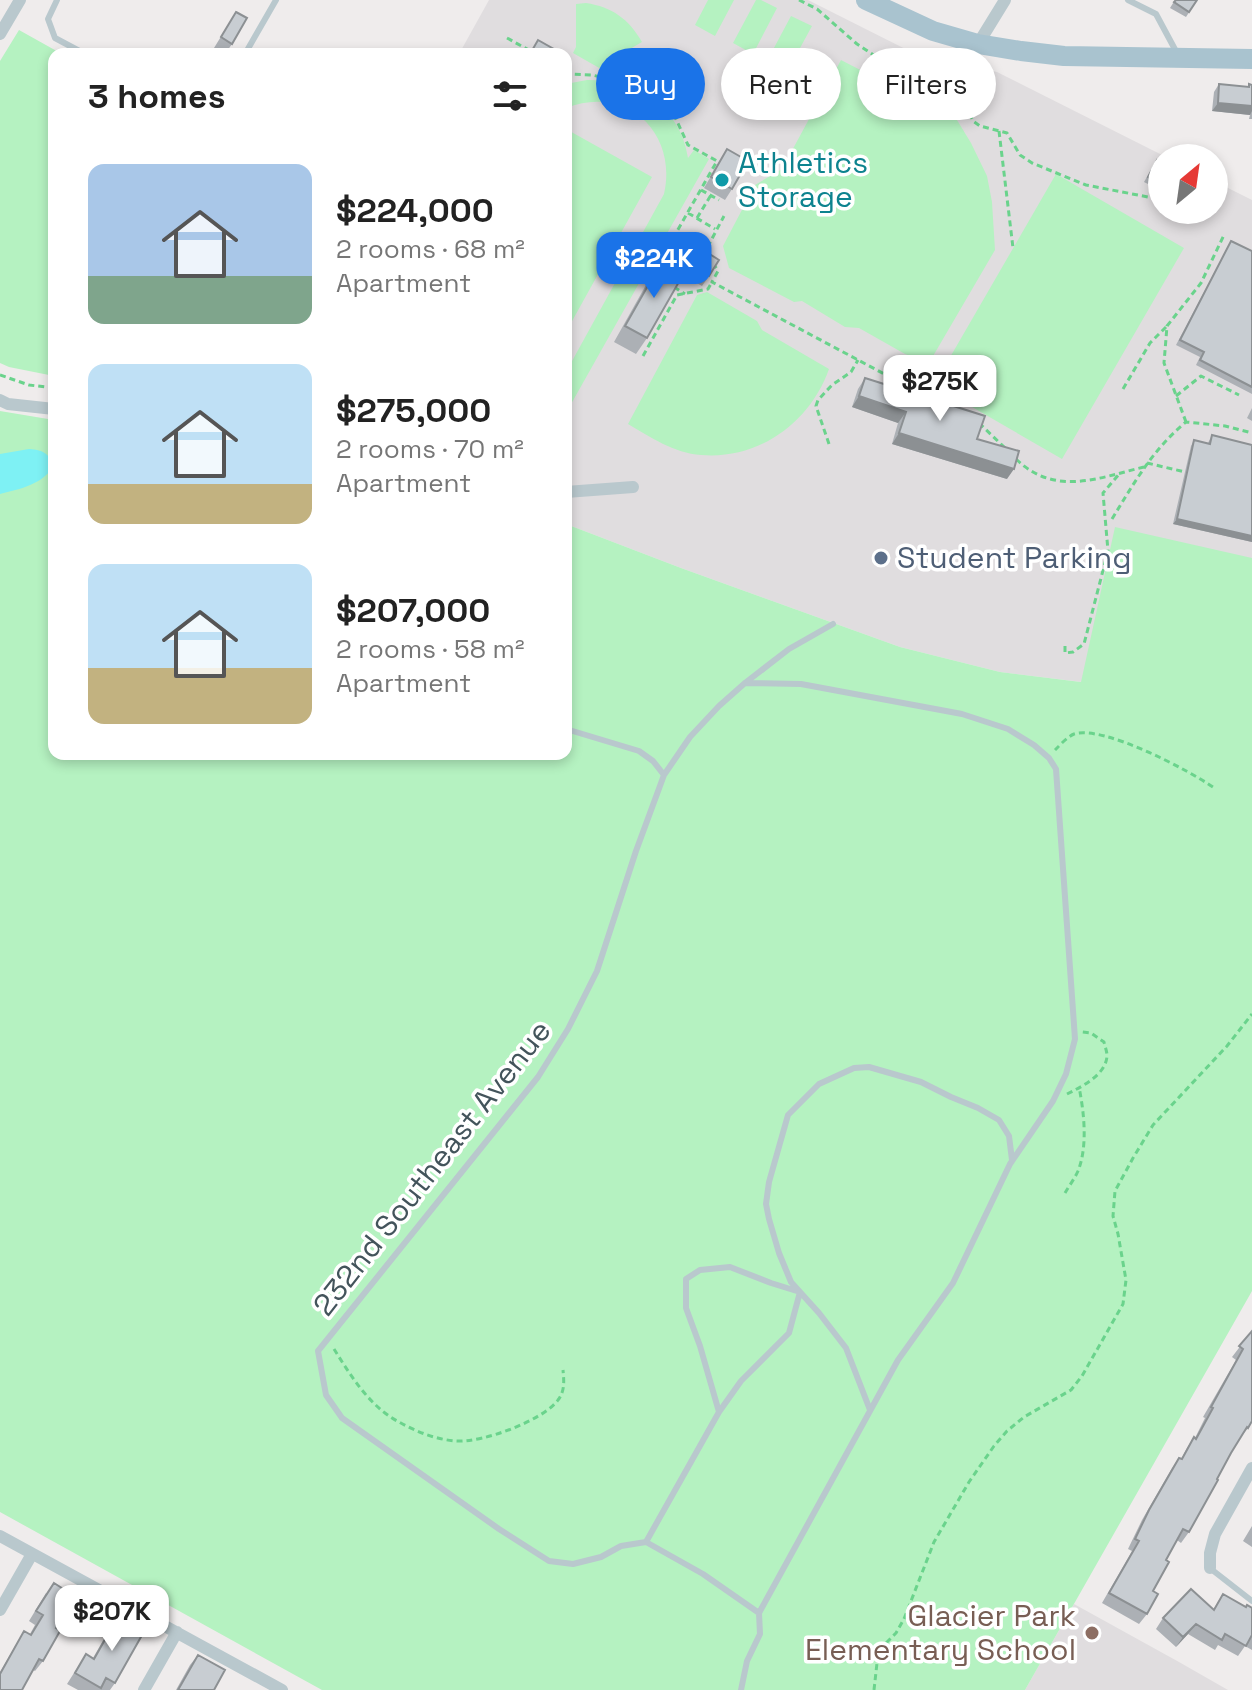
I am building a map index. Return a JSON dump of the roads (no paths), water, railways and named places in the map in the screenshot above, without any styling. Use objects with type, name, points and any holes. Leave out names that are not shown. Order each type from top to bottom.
[{"type":"main road","points":[[866,0],[933,31],[978,44],[1064,56],[1252,59]]},
{"type":"street","points":[[0,34],[20,0]]},
{"type":"street","points":[[978,44],[1005,0]]},
{"type":"street","points":[[0,400],[8,404],[48,408]]},
{"type":"street","points":[[572,492],[633,487]]},
{"type":"street","points":[[1210,1568],[1215,1534],[1252,1468]]},
{"type":"street","points":[[0,1536],[282,1690]]},
{"type":"street","points":[[0,1610],[32,1554]]},
{"type":"street","points":[[144,1690],[177,1632]]},
{"type":"lane","points":[[57,0],[48,19],[55,38],[74,48]]},
{"type":"lane","points":[[248,48],[276,0]]},
{"type":"lane","points":[[1128,0],[1156,14],[1180,58]]},
{"type":"lane","name":"232nd Southeast Avenue","points":[[646,1542],[621,1546],[601,1557],[573,1564],[549,1561],[342,1418],[326,1395],[318,1351],[538,1077],[568,1029],[597,971],[664,775],[690,737],[745,683],[789,649],[833,624]]},
{"type":"lane","points":[[741,1690],[747,1661],[760,1634],[759,1613],[898,1360],[953,1283],[1012,1160],[1053,1101],[1066,1074],[1075,1039],[1056,769],[1049,758],[1008,729],[962,714],[801,684],[745,683]]},
{"type":"lane","points":[[572,731],[639,751],[653,761],[664,775]]},
{"type":"lane","points":[[870,1410],[846,1348],[791,1282],[779,1253],[766,1204],[788,1115],[819,1084],[854,1068],[869,1067],[921,1082],[999,1120],[1009,1136],[1012,1160]]},
{"type":"lane","points":[[719,1412],[686,1308],[686,1279],[700,1270],[730,1267],[800,1292]]},
{"type":"lane","points":[[759,1613],[703,1574],[646,1542],[719,1412],[741,1381],[789,1333],[800,1292]]},
{"type":"lane","points":[[1210,1568],[1252,1601]]},
{"type":"water","points":[[38,450],[48,456],[48,473],[23,488],[0,494],[0,454]]},
{"type":"place","name":"Athletics Storage","points":[[722,180]]},
{"type":"place","name":"Student Parking","points":[[881,558]]},
{"type":"place","name":"Glacier Park Elementary School","points":[[1092,1633]]}]
